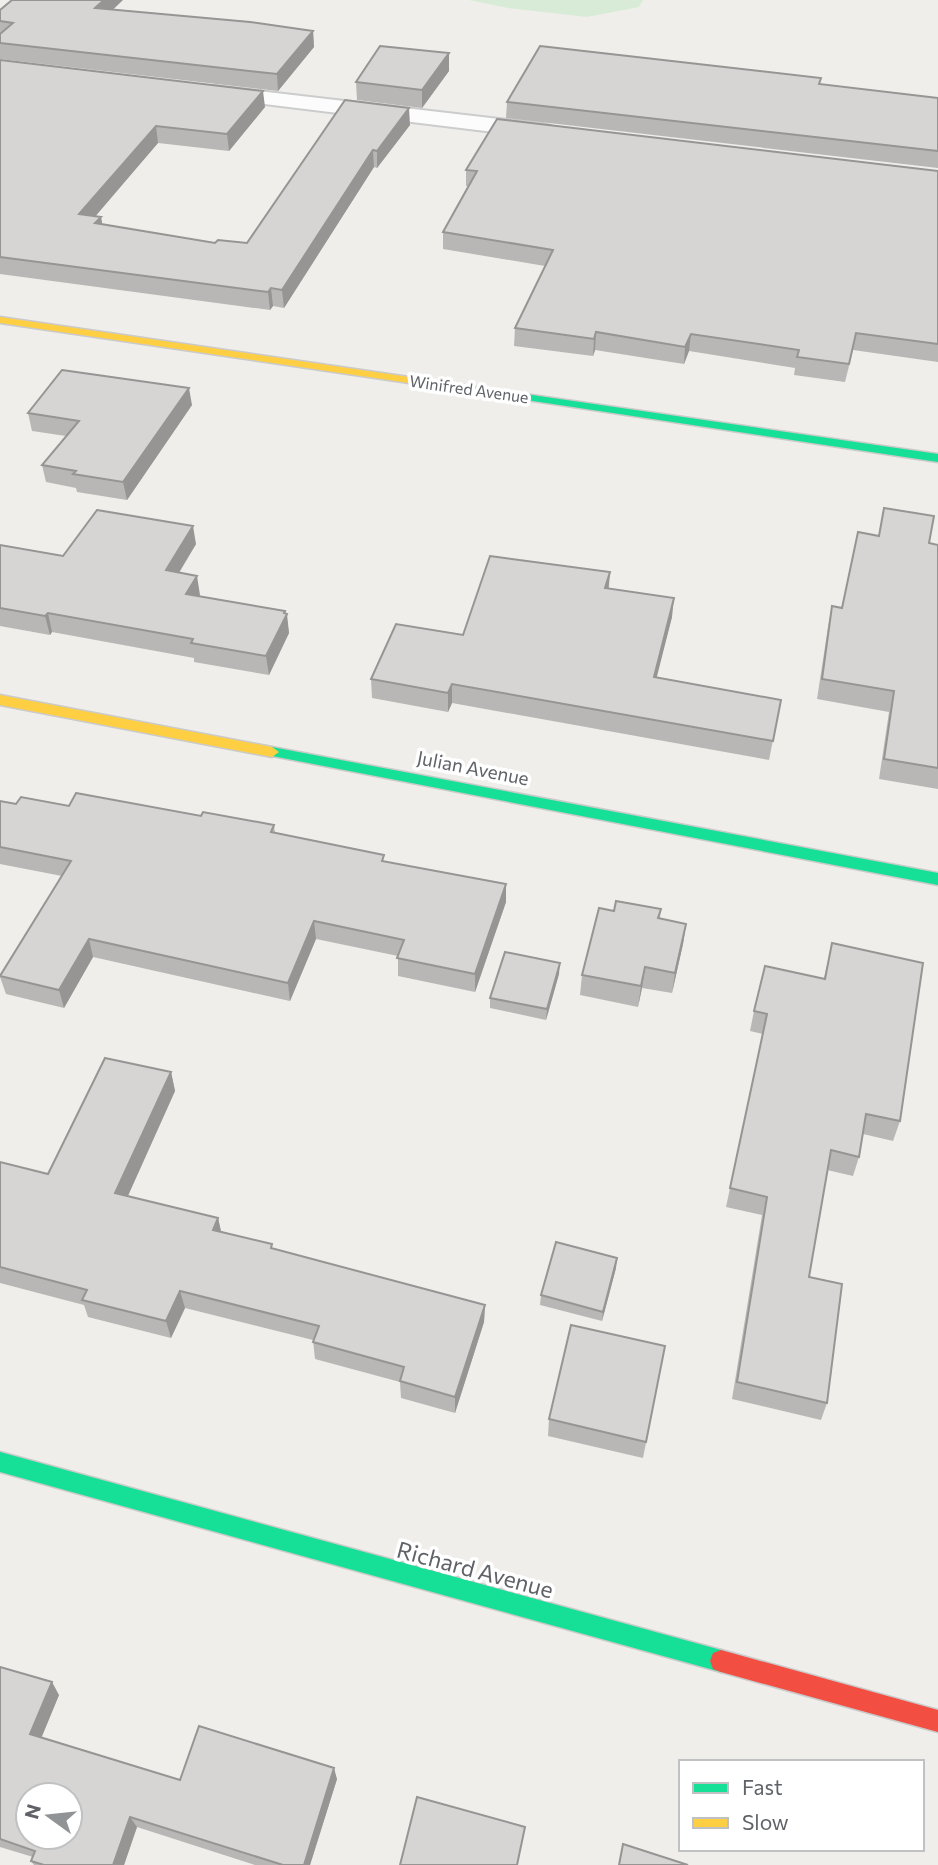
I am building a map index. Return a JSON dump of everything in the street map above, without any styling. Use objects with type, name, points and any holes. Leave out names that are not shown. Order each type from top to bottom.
[{"type":"street","points":[[193,90],[566,134]]},
{"type":"street","name":"Winifred Avenue","points":[[0,320],[938,458]]},
{"type":"street","name":"Julian Avenue","points":[[0,700],[938,878]]},
{"type":"street","name":"Richard Avenue","points":[[0,1462],[938,1721]]},
{"type":"green space","points":[[469,0],[643,0],[639,7],[587,17],[508,8]]},
{"type":"building","points":[[12,0],[104,0],[95,8],[250,22],[313,31],[277,74],[0,43],[0,34],[13,23],[0,21],[0,10]]},
{"type":"building","points":[[380,46],[449,53],[422,90],[356,82]]},
{"type":"building","points":[[540,46],[821,78],[819,84],[938,98],[938,151],[507,102]]},
{"type":"building","points":[[0,60],[263,91],[227,134],[156,126],[79,214],[101,217],[95,223],[215,243],[218,240],[247,243],[345,100],[409,108],[377,151],[373,150],[282,290],[271,288],[268,292],[0,257]]},
{"type":"building","points":[[497,119],[938,171],[938,344],[856,333],[849,364],[797,357],[799,350],[691,334],[685,347],[596,332],[594,339],[515,328],[553,250],[443,232],[477,171],[466,170]]},
{"type":"building","points":[[62,370],[189,388],[123,482],[73,474],[76,471],[42,465],[79,421],[28,413]]},
{"type":"building","points":[[884,508],[934,516],[929,543],[938,545],[938,768],[884,759],[894,691],[822,679],[832,606],[842,608],[858,532],[879,536]]},
{"type":"building","points":[[97,510],[193,526],[166,570],[197,576],[186,594],[285,611],[287,614],[266,656],[191,643],[193,639],[48,613],[45,616],[0,608],[0,545],[63,556]]},
{"type":"building","points":[[490,556],[610,572],[605,588],[674,598],[654,677],[781,700],[773,741],[452,684],[448,693],[371,679],[396,624],[463,635]]},
{"type":"building","points":[[76,793],[201,816],[203,812],[274,825],[271,832],[384,855],[382,861],[506,884],[475,974],[397,958],[404,940],[314,921],[288,983],[89,939],[59,990],[0,976],[71,861],[0,847],[0,801],[16,804],[21,797],[69,806]]},
{"type":"building","points":[[616,901],[661,909],[658,918],[686,924],[675,973],[645,967],[641,986],[582,975],[599,908],[614,911]]},
{"type":"building","points":[[832,943],[923,963],[900,1121],[866,1114],[859,1157],[831,1150],[809,1277],[842,1284],[827,1403],[737,1382],[767,1197],[730,1188],[767,1014],[754,1011],[765,966],[825,979]]},
{"type":"building","points":[[505,952],[560,963],[547,1009],[490,998]]},
{"type":"building","points":[[105,1058],[171,1072],[115,1193],[218,1218],[213,1230],[272,1244],[271,1248],[485,1305],[455,1397],[400,1381],[404,1367],[313,1342],[319,1326],[180,1291],[166,1321],[82,1300],[87,1290],[0,1267],[0,1162],[48,1174]]},
{"type":"building","points":[[556,1242],[617,1258],[603,1312],[541,1295]]},
{"type":"building","points":[[571,1325],[665,1346],[646,1442],[549,1419]]},
{"type":"building","points":[[0,1667],[52,1682],[30,1734],[180,1780],[199,1726],[334,1768],[304,1865],[283,1865],[130,1817],[113,1865],[44,1865],[31,1861],[35,1851],[84,1851],[84,1781],[14,1781],[14,1844],[0,1839]]},
{"type":"building","points":[[417,1797],[525,1827],[517,1865],[400,1865]]},
{"type":"building","points":[[623,1844],[688,1865],[619,1865]]},
{"type":"traffic: fast","points":[[450,386],[938,458]]},
{"type":"traffic: fast","points":[[272,752],[938,879]]},
{"type":"traffic: fast","points":[[0,1462],[721,1661]]},
{"type":"traffic: slow","points":[[0,320],[450,386]]},
{"type":"traffic: slow","points":[[0,700],[272,752]]},
{"type":"traffic: jam","points":[[721,1661],[938,1721]]}]
